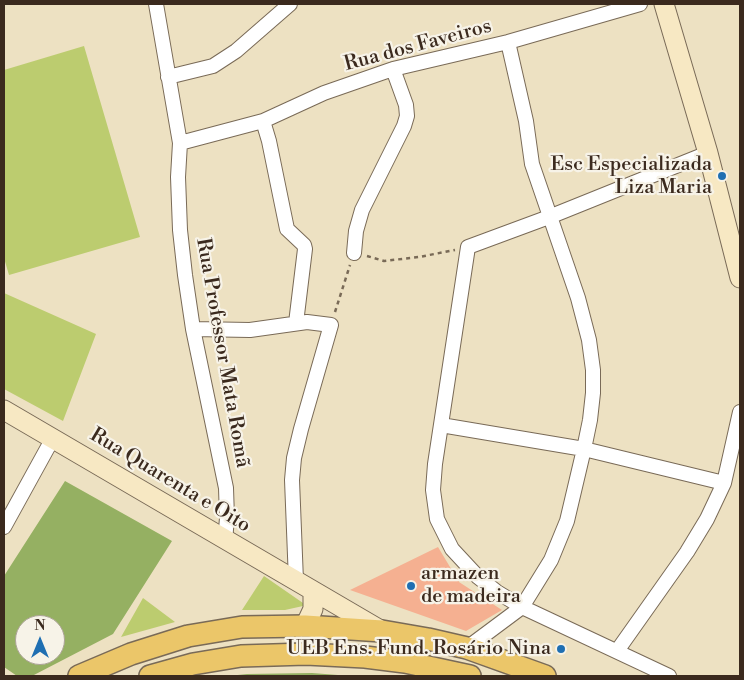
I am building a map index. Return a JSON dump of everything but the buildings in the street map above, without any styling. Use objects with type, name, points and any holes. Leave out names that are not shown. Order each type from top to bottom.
[{"type":"main road","points":[[664,4],[708,153],[740,278]]},
{"type":"main road","name":"Rua Quarenta e Oito","points":[[4,410],[225,541],[382,631]]},
{"type":"main road","points":[[305,626],[313,609],[313,591]]},
{"type":"main road","points":[[79,676],[131,654],[188,636],[242,627],[305,626],[382,631],[467,648],[545,676]]},
{"type":"main road","points":[[150,676],[193,664],[241,656],[306,654],[366,657],[405,662],[470,676]]},
{"type":"street","name":"Rua Professor Mata Romã","points":[[156,4],[180,143],[178,177],[184,275],[226,488],[227,518],[225,541]]},
{"type":"street","points":[[168,77],[213,66],[236,51],[290,4]]},
{"type":"street","name":"Rua dos Faveiros","points":[[180,143],[263,121],[324,93],[393,69],[508,42],[640,4]]},
{"type":"street","points":[[467,648],[522,607],[550,560],[567,521],[590,420],[593,393],[593,370],[589,340],[578,298],[532,164],[526,121],[508,42]]},
{"type":"street","points":[[354,253],[356,231],[362,210],[407,116],[406,105],[393,69]]},
{"type":"street","points":[[263,121],[269,141],[287,229],[304,245],[305,249],[296,323]]},
{"type":"street","points":[[669,676],[522,607],[497,592],[478,577],[452,549],[437,520],[433,490],[435,464],[468,247],[549,217],[708,153]]},
{"type":"street","points":[[194,329],[250,330],[281,327],[296,323],[320,322],[331,325],[300,429],[294,458],[292,480],[296,581]]},
{"type":"street","points":[[617,651],[687,552],[707,519],[724,483],[740,412]]},
{"type":"street","points":[[442,425],[584,448],[724,483]]},
{"type":"street","points":[[4,527],[8,506],[53,438]]},
{"type":"path","points":[[331,325],[354,253],[384,261],[419,258],[468,247]]},
{"type":"green space","points":[[84,46],[140,237],[9,275],[4,258],[4,70]]},
{"type":"green space","points":[[4,293],[96,334],[63,421],[4,389]]},
{"type":"green space","points":[[65,481],[172,541],[113,634],[65,659],[65,615],[15,615],[15,665],[53,665],[32,676],[17,676],[4,667],[4,576]]},
{"type":"green space","points":[[264,576],[303,603],[303,606],[285,610],[242,610]]},
{"type":"green space","points":[[143,598],[175,622],[121,637]]},
{"type":"green space","points":[[312,673],[351,676],[228,676],[247,674]]},
{"type":"place","name":"Esc Especializada Liza Maria","points":[[722,176]]},
{"type":"place","name":"armazen de madeira","points":[[411,586]]},
{"type":"place","name":"UEB Ens. Fund. Rosário Nina","points":[[561,649]]}]
